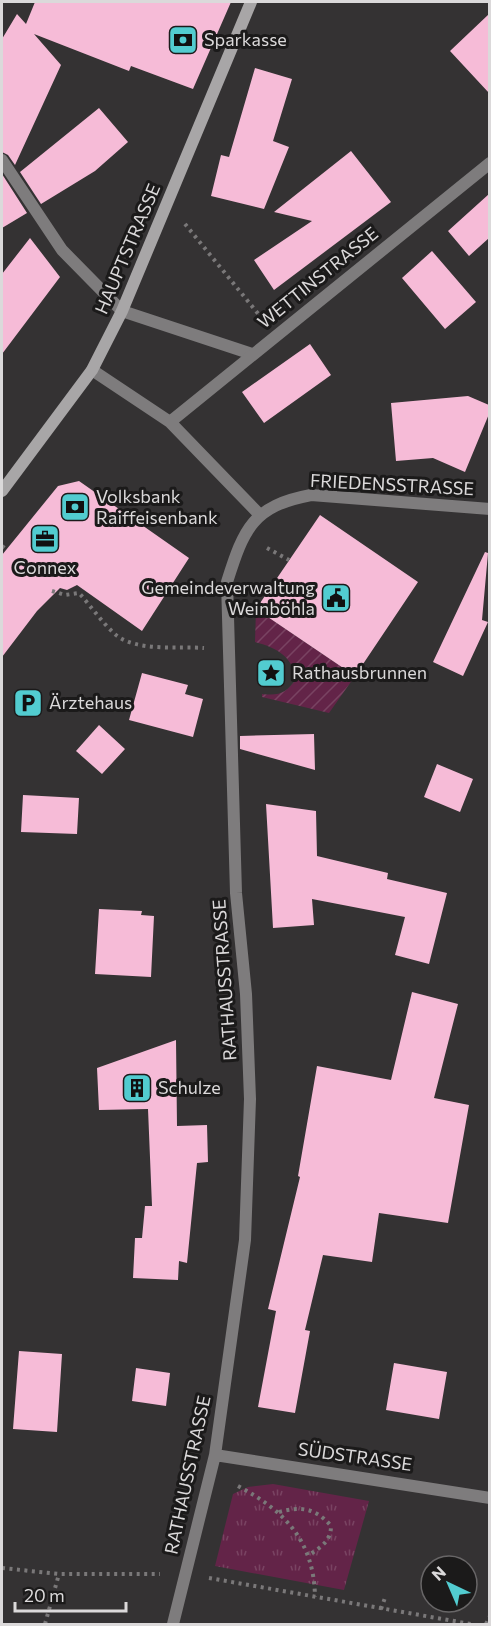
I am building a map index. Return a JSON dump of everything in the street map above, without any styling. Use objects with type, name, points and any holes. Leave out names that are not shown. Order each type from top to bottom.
[{"type":"main road","name":"HAUPTSTRASSE","points":[[2,491],[92,370],[122,311],[251,2]]},
{"type":"street","points":[[2,160],[62,250],[122,311],[252,354]]},
{"type":"street","name":"WETTINSTRASSE","points":[[170,422],[489,163]]},
{"type":"street","points":[[92,370],[170,422],[260,515]]},
{"type":"street","name":"FRIEDENSSTRASSE","points":[[260,515],[282,501],[311,495],[489,509]]},
{"type":"street","name":"RATHAUSSTRASSE","points":[[173,1624],[215,1455],[245,1240],[250,1099],[246,994],[236,893],[227,582],[239,544],[260,515]]},
{"type":"street","name":"SÜDSTRASSE","points":[[215,1455],[441,1488],[489,1498]]},
{"type":"path","points":[[167,203],[276,335]]},
{"type":"path","points":[[267,548],[289,560]]},
{"type":"path","points":[[52,591],[65,595],[79,593],[117,635],[125,640],[143,645],[228,649]]},
{"type":"path","points":[[210,1473],[255,1495],[279,1512],[309,1555],[315,1597]]},
{"type":"path","points":[[279,1512],[293,1508],[318,1512],[331,1526],[331,1535],[321,1547],[309,1555]]},
{"type":"path","points":[[2,1568],[59,1574],[185,1574]]},
{"type":"path","points":[[45,1624],[59,1574]]},
{"type":"path","points":[[207,1578],[471,1624]]},
{"type":"path","points":[[381,1609],[386,1595]]},
{"type":"path","points":[[486,1624],[489,1616]]},
{"type":"green space","points":[[256,609],[355,676],[329,713],[262,697],[262,694],[282,692],[297,678],[291,664],[282,654],[255,642]]},
{"type":"green space","points":[[273,1484],[369,1501],[344,1590],[215,1566],[233,1494],[248,1487]]},
{"type":"building","points":[[35,2],[231,2],[193,89],[131,66],[129,71],[34,34],[61,65],[15,165],[8,155],[2,152],[2,39],[17,14],[26,24]]},
{"type":"building","points":[[489,14],[489,93],[450,51]]},
{"type":"building","points":[[255,68],[292,79],[273,141],[289,147],[264,209],[211,196],[221,155],[229,157]]},
{"type":"building","points":[[99,108],[128,142],[95,171],[41,204],[20,172]]},
{"type":"building","points":[[351,151],[391,202],[274,290],[254,260],[312,221],[274,212]]},
{"type":"building","points":[[2,174],[27,213],[2,228]]},
{"type":"building","points":[[489,194],[489,238],[469,256],[448,231]]},
{"type":"building","points":[[30,238],[60,277],[2,354],[2,274]]},
{"type":"building","points":[[432,251],[476,302],[445,329],[402,278]]},
{"type":"building","points":[[310,344],[331,375],[264,423],[242,392]]},
{"type":"building","points":[[468,396],[489,405],[489,414],[465,472],[433,458],[396,461],[391,403]]},
{"type":"building","points":[[79,481],[189,558],[142,631],[77,585],[67,590],[60,588],[37,611],[2,657],[2,555],[58,486]]},
{"type":"building","name":"Gemeindeverwaltung Weinböhla","points":[[320,515],[418,582],[355,676],[256,609]]},
{"type":"building","points":[[485,552],[488,553],[482,620],[488,622],[463,676],[433,662]]},
{"type":"building","points":[[142,673],[188,685],[185,694],[203,699],[193,737],[129,720]]},
{"type":"building","points":[[99,725],[125,749],[102,774],[76,751]]},
{"type":"building","points":[[314,734],[315,770],[240,749],[240,736]]},
{"type":"building","points":[[437,764],[473,779],[460,812],[424,797]]},
{"type":"building","points":[[23,795],[79,798],[77,834],[21,832]]},
{"type":"building","points":[[266,804],[316,811],[317,856],[388,873],[387,879],[447,893],[429,964],[395,955],[405,917],[312,899],[314,925],[273,928]]},
{"type":"building","points":[[99,909],[142,911],[141,915],[154,916],[151,977],[95,974]]},
{"type":"building","points":[[412,992],[458,1004],[434,1098],[469,1105],[448,1223],[379,1213],[372,1262],[323,1255],[305,1330],[310,1331],[295,1413],[258,1407],[276,1311],[268,1309],[300,1177],[298,1176],[317,1066],[391,1080]]},
{"type":"building","points":[[176,1040],[177,1126],[207,1125],[208,1162],[197,1163],[187,1263],[179,1261],[178,1280],[133,1278],[135,1238],[142,1238],[145,1206],[152,1206],[148,1109],[99,1110],[97,1068]]},
{"type":"building","points":[[19,1351],[62,1354],[57,1432],[13,1429]]},
{"type":"building","points":[[394,1363],[447,1372],[439,1419],[386,1410]]},
{"type":"building","points":[[136,1368],[170,1373],[166,1406],[132,1401]]},
{"type":"place","name":"Sparkasse","points":[[183,40]]},
{"type":"place","name":"Volksbank Raiffeisenbank","points":[[75,507]]},
{"type":"place","name":"Connex","points":[[45,539]]},
{"type":"place","name":"Gemeindeverwaltung Weinböhla","points":[[336,598]]},
{"type":"place","name":"Rathausbrunnen","points":[[271,673]]},
{"type":"place","name":"Ärztehaus","points":[[28,703]]},
{"type":"place","name":"Schulze","points":[[137,1088]]}]
